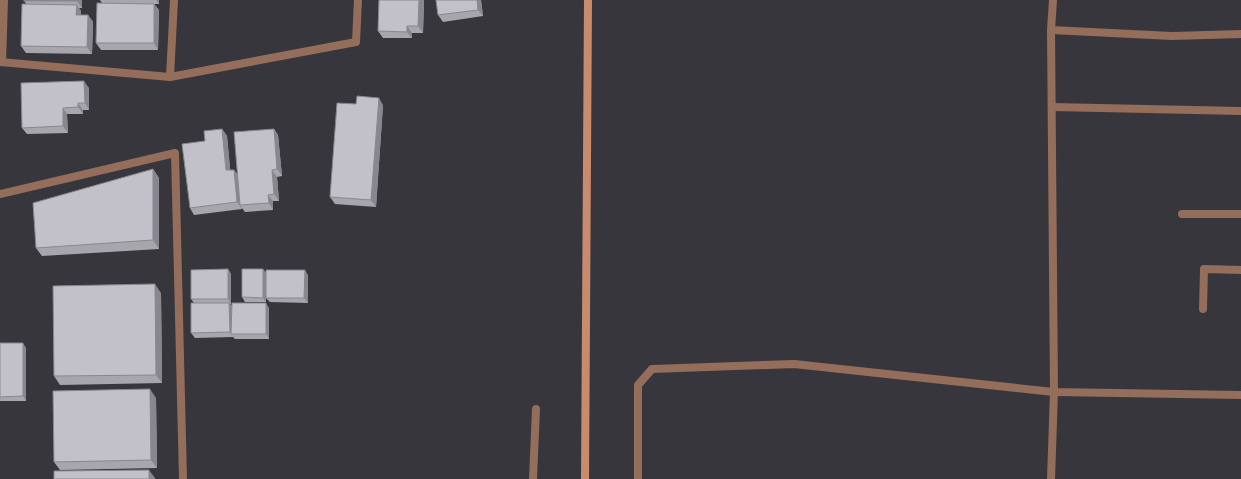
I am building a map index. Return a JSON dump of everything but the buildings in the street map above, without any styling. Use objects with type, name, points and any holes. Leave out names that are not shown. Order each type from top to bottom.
[{"type":"main road","points":[[585,479],[588,0]]},
{"type":"street","points":[[4,0],[1,62],[170,77],[356,42],[358,0]]},
{"type":"street","points":[[170,77],[174,0]]},
{"type":"street","points":[[1051,479],[1054,392],[1051,30],[1053,0]]},
{"type":"street","points":[[1051,30],[1172,36],[1241,34]]},
{"type":"street","points":[[1052,107],[1241,111]]},
{"type":"street","points":[[0,194],[174,153],[183,479]]},
{"type":"street","points":[[1182,214],[1241,214]]},
{"type":"street","points":[[1203,309],[1204,269],[1241,270]]},
{"type":"street","points":[[638,479],[638,385],[652,369],[794,364],[1054,392],[1241,395]]},
{"type":"street","points":[[533,479],[536,409]]}]
